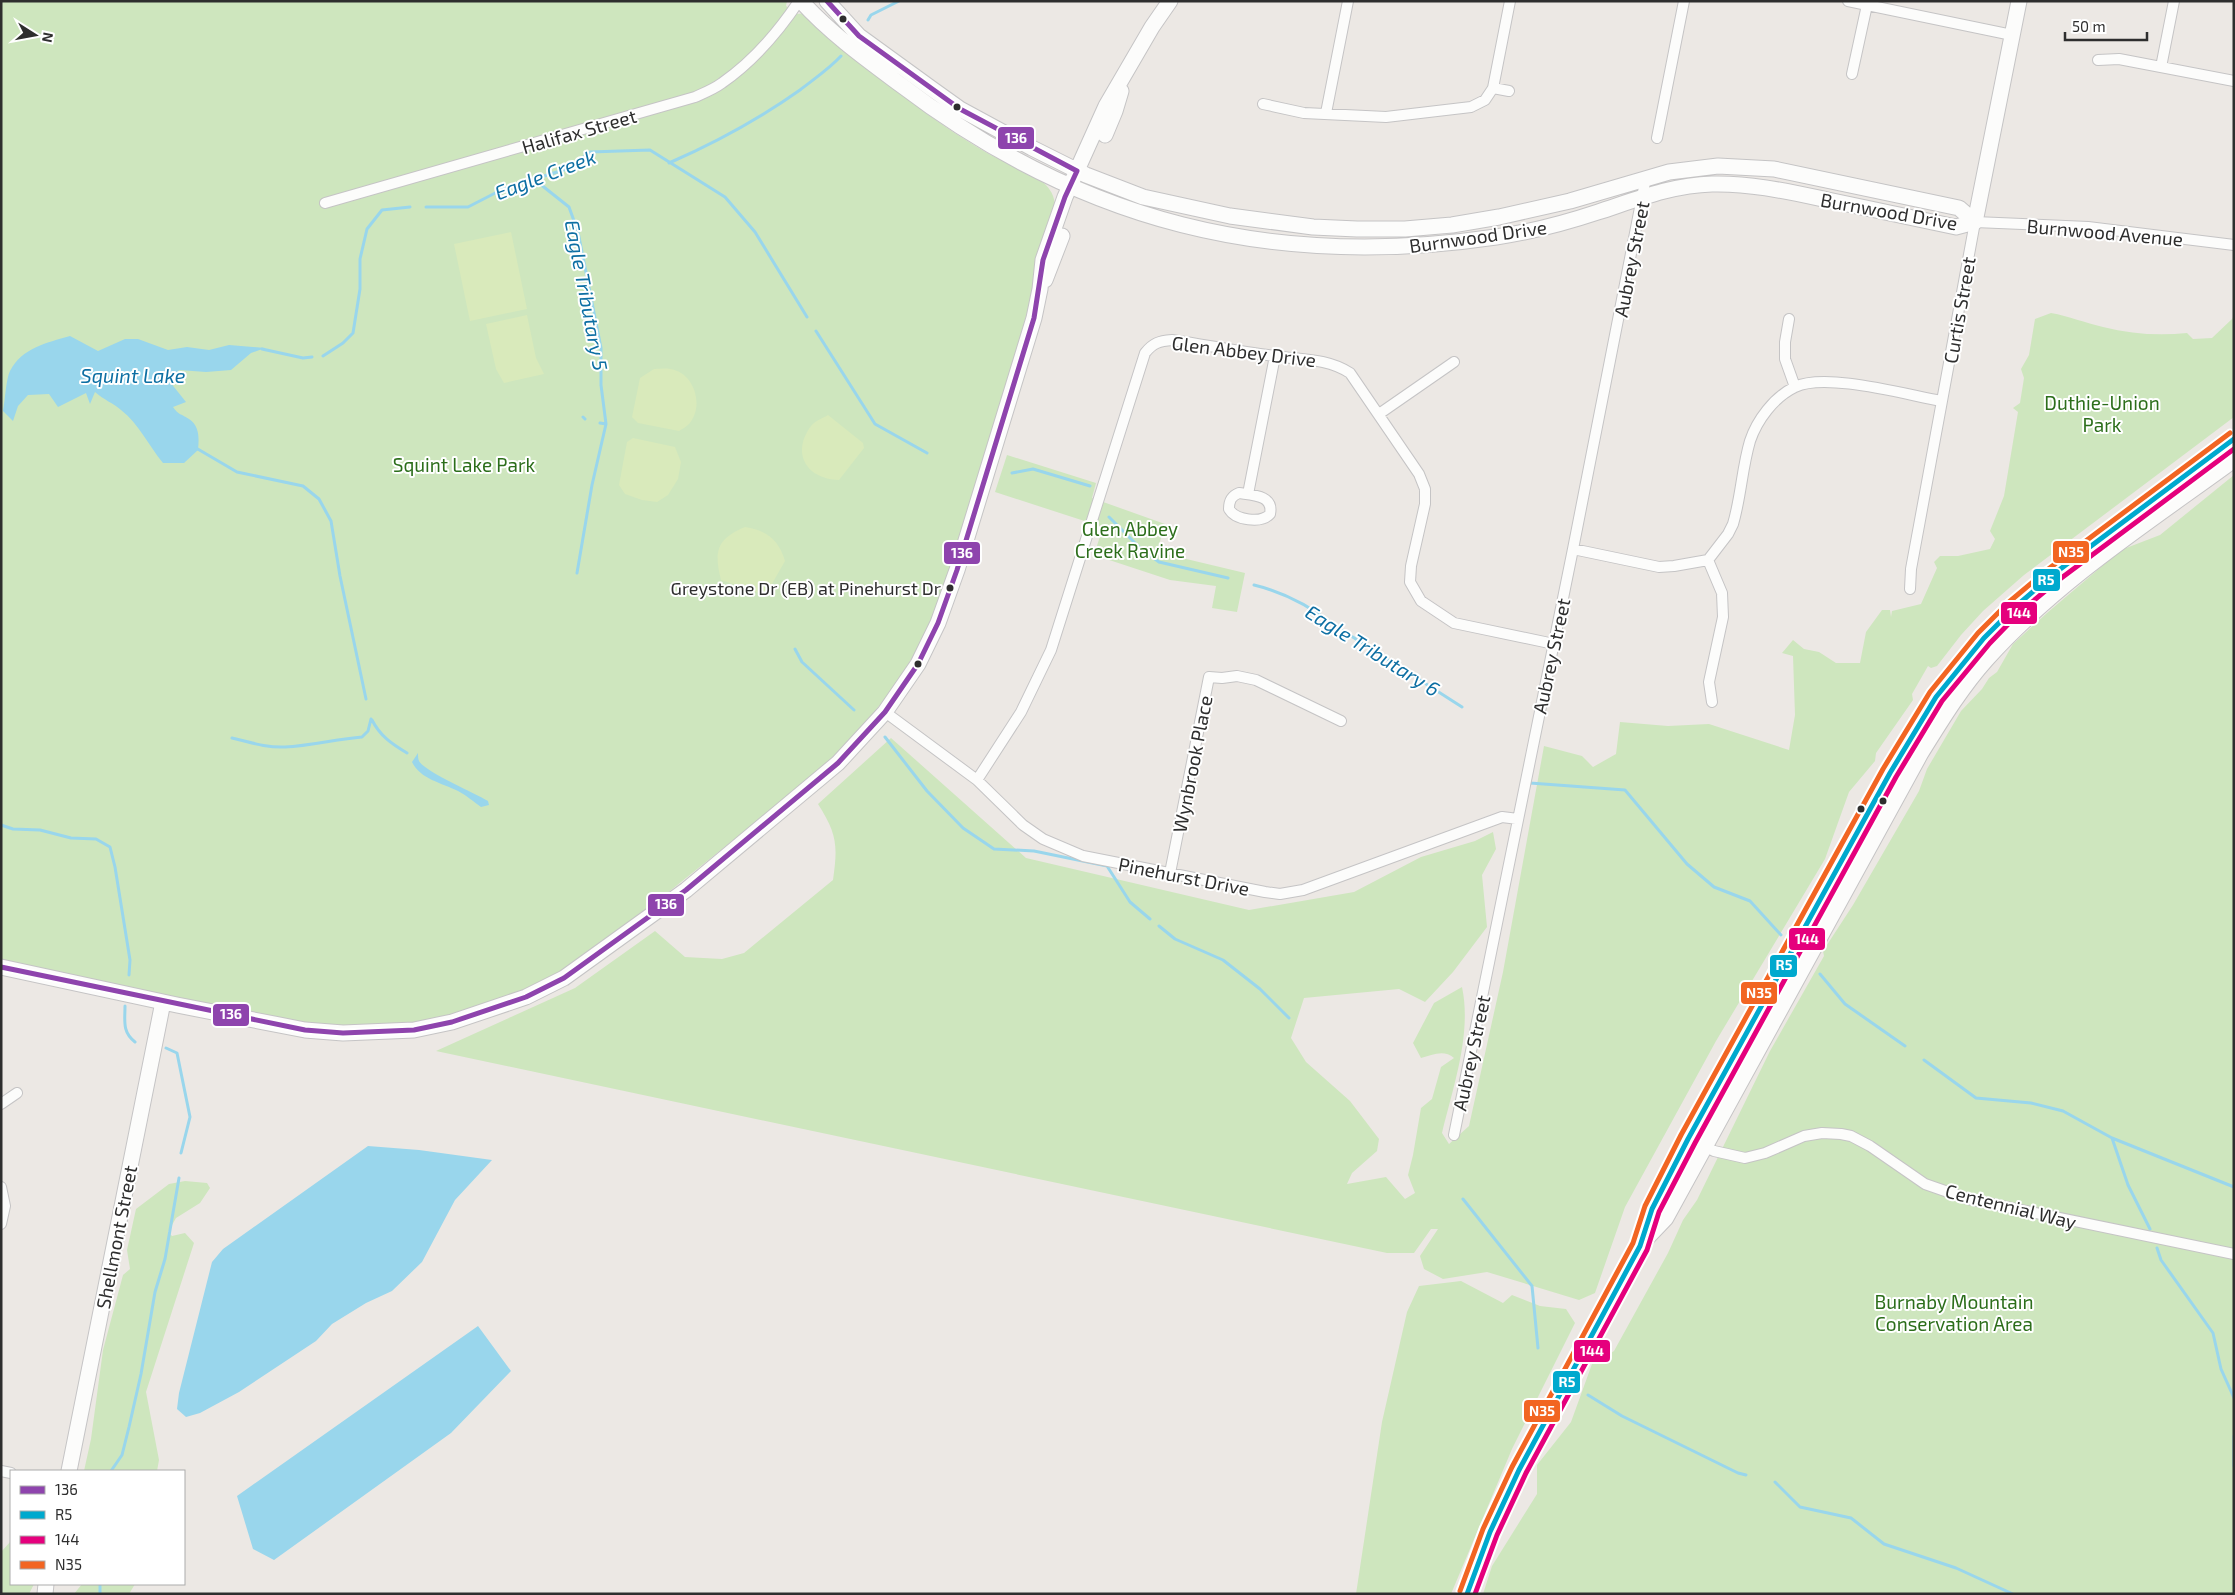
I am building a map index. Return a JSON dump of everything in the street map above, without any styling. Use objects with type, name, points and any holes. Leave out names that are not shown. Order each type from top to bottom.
[{"type":"street","name":"Burnwood Drive","points":[[800,1],[851,46],[956,125],[997,150],[1074,189],[1133,211],[1221,233],[1273,241],[1353,247],[1450,244],[1502,236],[1553,225],[1663,191],[1685,187],[1733,184],[1780,190],[1956,227],[1975,222]]},
{"type":"street","name":"Halifax Street","points":[[325,203],[695,98],[722,84],[747,62],[789,16],[800,1]]},
{"type":"street","name":"Burnwood Drive","points":[[826,1],[860,36],[960,109],[1082,173],[1143,197],[1204,211],[1272,222],[1357,229],[1424,227],[1499,217],[1570,201],[1646,177],[1693,167],[1727,166],[1774,169],[1959,208],[1975,222]]},
{"type":"street","points":[[1,967],[162,1002],[305,1030],[343,1033],[414,1030],[490,1011],[526,997],[564,978],[686,890],[838,763],[885,712],[918,664],[938,623],[957,570],[1034,318],[1040,289],[1051,269],[1074,189],[1082,173],[1106,106],[1152,27],[1170,1]]},
{"type":"street","points":[[1326,113],[1348,1]]},
{"type":"street","points":[[1263,104],[1304,112],[1386,117],[1471,107],[1485,100],[1493,88],[1510,1]]},
{"type":"street","points":[[1657,138],[1684,1]]},
{"type":"street","points":[[1848,1],[2012,35]]},
{"type":"street","name":"Curtis Street","points":[[1910,589],[1910,570],[1975,222],[2019,1]]},
{"type":"street","points":[[2161,67],[2174,1]]},
{"type":"street","points":[[1852,74],[1867,5]]},
{"type":"street","points":[[2098,60],[2119,59],[2234,82]]},
{"type":"street","points":[[1493,88],[1509,91]]},
{"type":"street","name":"Aubrey Street","points":[[1454,1135],[1554,644],[1646,177]]},
{"type":"street","name":"Burnwood Avenue","points":[[1975,222],[2088,227],[2234,245]]},
{"type":"street","points":[[1789,319],[1784,342],[1785,360],[1795,386]]},
{"type":"street","name":"Glen Abbey Drive","points":[[977,780],[1021,712],[1051,650],[1145,353],[1150,346],[1159,341],[1172,340],[1275,356],[1323,361],[1338,365],[1350,373],[1419,474],[1425,489],[1425,504],[1411,566],[1410,582],[1421,601],[1454,623],[1554,644]]},
{"type":"street","points":[[1248,494],[1275,356]]},
{"type":"street","points":[[1379,414],[1454,362]]},
{"type":"street","points":[[1573,549],[1659,567],[1708,560],[1728,534],[1733,524],[1750,443],[1758,423],[1772,404],[1795,386],[1834,382],[1942,401]]},
{"type":"street","points":[[1467,1594],[1490,1532],[1519,1470],[1640,1246],[1652,1209],[1688,1139],[1890,773],[1928,710],[1954,673],[1984,638],[2014,608],[2051,576],[2234,439]]},
{"type":"street","points":[[1640,1246],[1666,1218],[1921,753],[1984,662],[2007,637],[2047,601],[2234,460]]},
{"type":"street","points":[[1708,560],[1722,593],[1723,617],[1709,682],[1712,702]]},
{"type":"street","name":"Wynbrook Place","points":[[1170,874],[1209,677],[1246,677],[1341,720]]},
{"type":"street","name":"Pinehurst Drive","points":[[885,712],[977,780],[1023,825],[1043,839],[1063,849],[1083,856],[1265,892],[1292,893],[1502,817],[1518,819]]},
{"type":"street","name":"Shellmont Street","points":[[69,1470],[162,1002]]},
{"type":"street","points":[[1,1104],[17,1093]]},
{"type":"street","name":"Centennial Way","points":[[1688,1139],[1704,1147],[1734,1156],[1753,1157],[1804,1136],[1822,1133],[1852,1136],[1870,1146],[1925,1184],[1968,1199],[2234,1254]]},
{"type":"street","points":[[1,1187],[5,1206],[1,1224]]},
{"type":"green space","name":"Squint Lake Park","points":[[1,1],[787,1],[786,6],[798,14],[804,13],[916,106],[989,154],[1021,168],[1041,181],[1049,188],[1054,198],[1055,209],[1036,281],[954,557],[925,635],[904,671],[867,721],[808,780],[594,952],[522,991],[487,1005],[452,1015],[416,1022],[379,1025],[297,1022],[1,960]]},
{"type":"green space","points":[[511,232],[527,309],[470,321],[454,244]]},
{"type":"green space","name":"Duthie-Union Park","points":[[2051,313],[2134,333],[2187,333],[2193,339],[2212,338],[2234,315],[2234,417],[2024,575],[1983,611],[1937,666],[1931,668],[1928,666],[1912,694],[1913,700],[1876,753],[1875,761],[1849,792],[1825,859],[1716,1041],[1625,1207],[1595,1293],[1579,1300],[1487,1272],[1443,1279],[1424,1269],[1420,1256],[1438,1229],[1431,1229],[1414,1253],[1387,1253],[436,1051],[575,988],[655,931],[685,957],[722,959],[744,953],[833,880],[834,840],[829,824],[818,804],[891,738],[1026,858],[1249,910],[1354,892],[1421,857],[1475,841],[1493,832],[1496,849],[1482,875],[1487,927],[1453,972],[1425,1002],[1399,989],[1304,998],[1291,1038],[1306,1062],[1350,1101],[1379,1139],[1377,1151],[1352,1173],[1347,1184],[1386,1177],[1405,1199],[1415,1193],[1408,1175],[1421,1108],[1432,1099],[1441,1067],[1454,1058],[1442,1053],[1421,1058],[1413,1043],[1434,1003],[1462,987],[1465,1023],[1463,1042],[1442,1133],[1449,1144],[1469,1126],[1503,972],[1544,746],[1582,756],[1593,767],[1616,754],[1620,722],[1668,726],[1709,724],[1789,750],[1795,715],[1793,656],[1782,653],[1793,640],[1804,649],[1819,652],[1836,663],[1860,663],[1866,632],[1882,610],[1890,610],[1891,617],[1892,611],[1921,604],[1937,568],[1934,562],[1940,556],[1958,556],[1990,549],[1995,539],[1990,531],[2004,496],[2018,412],[2013,408],[2020,403],[2024,378],[2021,369],[2029,355],[2035,319]]},
{"type":"green space","points":[[527,315],[536,358],[544,374],[504,383],[496,369],[486,324]]},
{"type":"green space","points":[[654,369],[678,371],[691,383],[696,399],[694,417],[689,424],[679,431],[638,423],[632,417],[640,378]]},
{"type":"green space","points":[[828,415],[863,443],[864,448],[839,480],[818,475],[810,470],[802,455],[805,436],[811,426]]},
{"type":"green space","points":[[633,438],[675,447],[681,462],[678,479],[668,495],[657,502],[642,500],[625,494],[619,485],[627,442]]},
{"type":"green space","name":"Glen Abbey Creek Ravine","points":[[1007,455],[1096,483],[1092,498],[1165,524],[1157,552],[1245,573],[1237,612],[1212,608],[1216,586],[1170,580],[1094,555],[1103,527],[995,492]]},
{"type":"green space","name":"Burnaby Mountain Conservation Area","points":[[2234,475],[2234,1594],[1483,1594],[1492,1566],[1537,1494],[1537,1465],[1571,1422],[1592,1364],[1614,1351],[1668,1253],[1683,1220],[1697,1200],[1770,1051],[1824,956],[1823,951],[1853,905],[1919,791],[1927,769],[1961,711],[1982,689],[1989,678],[1997,672],[2013,644],[2047,613],[2121,550],[2160,535]]},
{"type":"green space","points":[[745,527],[753,528],[771,537],[779,547],[785,561],[769,589],[762,594],[721,580],[718,562],[720,548],[728,536]]},
{"type":"green space","points":[[185,1181],[207,1183],[210,1188],[200,1203],[176,1218],[168,1232],[172,1236],[185,1233],[194,1243],[146,1392],[159,1460],[157,1470],[84,1470],[91,1439],[103,1350],[123,1275],[130,1269],[127,1250],[136,1209],[169,1184]]},
{"type":"green space","points":[[1461,1281],[1503,1303],[1512,1295],[1540,1306],[1566,1309],[1575,1323],[1512,1449],[1451,1594],[1356,1594],[1382,1422],[1407,1312],[1419,1286]]},
{"type":"green space","points":[[10,1542],[10,1585],[34,1585],[29,1594],[1,1594],[1,1552]]},
{"type":"green space","points":[[81,1585],[134,1585],[129,1594],[74,1594]]},
{"type":"water","name":"Squint Lake","points":[[70,336],[98,351],[125,339],[138,339],[168,350],[187,347],[209,350],[229,345],[265,348],[251,353],[231,370],[206,372],[179,370],[170,382],[186,402],[173,407],[195,425],[198,437],[198,450],[184,463],[163,463],[139,428],[118,408],[95,392],[90,404],[86,393],[58,407],[49,394],[28,395],[18,406],[13,421],[3,411],[10,371],[15,363],[36,348]]},
{"type":"water","points":[[418,753],[419,760],[423,766],[488,801],[489,805],[481,807],[461,793],[420,773],[412,762]]},
{"type":"water","points":[[368,1146],[419,1150],[492,1160],[455,1200],[422,1262],[392,1291],[366,1303],[332,1324],[316,1341],[239,1392],[200,1413],[186,1417],[177,1409],[179,1393],[212,1262],[223,1249]]},
{"type":"water","points":[[478,1326],[511,1371],[451,1433],[274,1560],[253,1549],[237,1496]]},
{"type":"waterway","name":"Eagle Creek","points":[[868,20],[871,15],[899,1]]},
{"type":"waterway","name":"Eagle Creek","points":[[669,163],[753,121],[800,90],[841,56]]},
{"type":"waterway","name":"Eagle Creek","points":[[426,207],[468,207],[505,188],[570,168],[590,152],[650,150],[725,197],[755,232],[807,317]]},
{"type":"waterway","name":"Eagle Tributary 5","points":[[535,180],[569,207],[578,232],[601,348],[601,385],[606,424],[592,485],[577,573]]},
{"type":"waterway","name":"Eagle Creek","points":[[323,356],[343,343],[353,333],[360,289],[360,259],[367,229],[382,210],[410,207]]},
{"type":"waterway","name":"Eagle Tributary 6","points":[[816,331],[875,424],[927,453]]},
{"type":"waterway","name":"Eagle Creek","points":[[262,349],[303,358],[312,357]]},
{"type":"waterway","name":"Eagle Tributary 5","points":[[600,423],[606,424]]},
{"type":"waterway","points":[[196,448],[237,472],[303,486],[319,499],[331,521],[340,576],[366,699]]},
{"type":"waterway","name":"Eagle Tributary 6","points":[[1012,473],[1033,469],[1090,486]]},
{"type":"waterway","name":"Eagle Tributary 6","points":[[1109,517],[1140,548],[1159,562],[1228,578]]},
{"type":"waterway","name":"Eagle Tributary 6","points":[[1254,585],[1286,596],[1306,606],[1462,707]]},
{"type":"waterway","name":"Eagle Tributary 5","points":[[795,649],[802,662],[854,710]]},
{"type":"waterway","points":[[232,738],[272,747],[304,745],[362,737],[368,731],[371,719]]},
{"type":"waterway","points":[[372,720],[387,739],[407,753]]},
{"type":"waterway","name":"Eagle Tributary 5","points":[[885,737],[927,791],[963,828],[994,849],[1034,851],[1107,866],[1130,902],[1150,919]]},
{"type":"waterway","points":[[1530,783],[1625,790],[1687,864],[1714,887],[1750,901],[1781,935]]},
{"type":"waterway","points":[[1,825],[13,829],[40,830],[71,838],[96,839],[110,847],[130,960],[129,975]]},
{"type":"waterway","points":[[1159,926],[1175,939],[1223,960],[1260,989],[1289,1018]]},
{"type":"waterway","points":[[1820,974],[1845,1004],[1905,1046]]},
{"type":"waterway","points":[[125,1006],[126,1030],[135,1042]]},
{"type":"waterway","points":[[166,1048],[177,1053],[190,1117],[181,1153]]},
{"type":"waterway","points":[[1924,1060],[1976,1098],[2031,1103],[2063,1111],[2112,1138],[2234,1187]]},
{"type":"waterway","points":[[2112,1138],[2128,1185],[2150,1229]]},
{"type":"waterway","points":[[112,1470],[122,1455],[129,1427],[141,1374],[155,1292],[165,1259],[179,1178]]},
{"type":"waterway","points":[[1463,1199],[1532,1286],[1538,1348]]},
{"type":"waterway","points":[[2157,1248],[2161,1260],[2213,1333],[2221,1369],[2234,1398]]},
{"type":"waterway","points":[[1588,1395],[1622,1416],[1738,1473],[1746,1475]]},
{"type":"waterway","points":[[2234,1436],[2234,1466]]},
{"type":"waterway","points":[[1775,1482],[1800,1507],[1851,1518],[1884,1544],[1956,1568],[2013,1594]]},
{"type":"waterway","points":[[100,1585],[100,1594]]},
{"type":"transit line","name":"136","points":[[1,967],[305,1030],[343,1033],[414,1030],[452,1022],[526,997],[564,978],[686,890],[838,763],[885,712],[918,664],[938,623],[957,570],[1034,318],[1043,260],[1065,197],[1077,171],[960,109],[859,36],[827,1]]},
{"type":"transit line","name":"N35","points":[[1460,1591],[1483,1529],[1512,1467],[1633,1243],[1645,1206],[1681,1135],[1883,769],[1930,692],[1978,633],[2009,602],[2047,570],[2230,433]]},
{"type":"transit line","name":"R5","points":[[1467,1594],[1490,1532],[1519,1470],[1640,1246],[1652,1209],[1688,1139],[1890,773],[1936,697],[1984,638],[2014,608],[2051,576],[2234,439]]},
{"type":"transit line","name":"144","points":[[1475,1594],[1497,1535],[1526,1473],[1647,1250],[1659,1212],[1695,1143],[1896,777],[1942,701],[1990,643],[2019,613],[2056,582],[2234,449]]},
{"type":"place","name":"Greystone Dr (EB) at Pinehurst Dr","points":[[950,588]]}]
